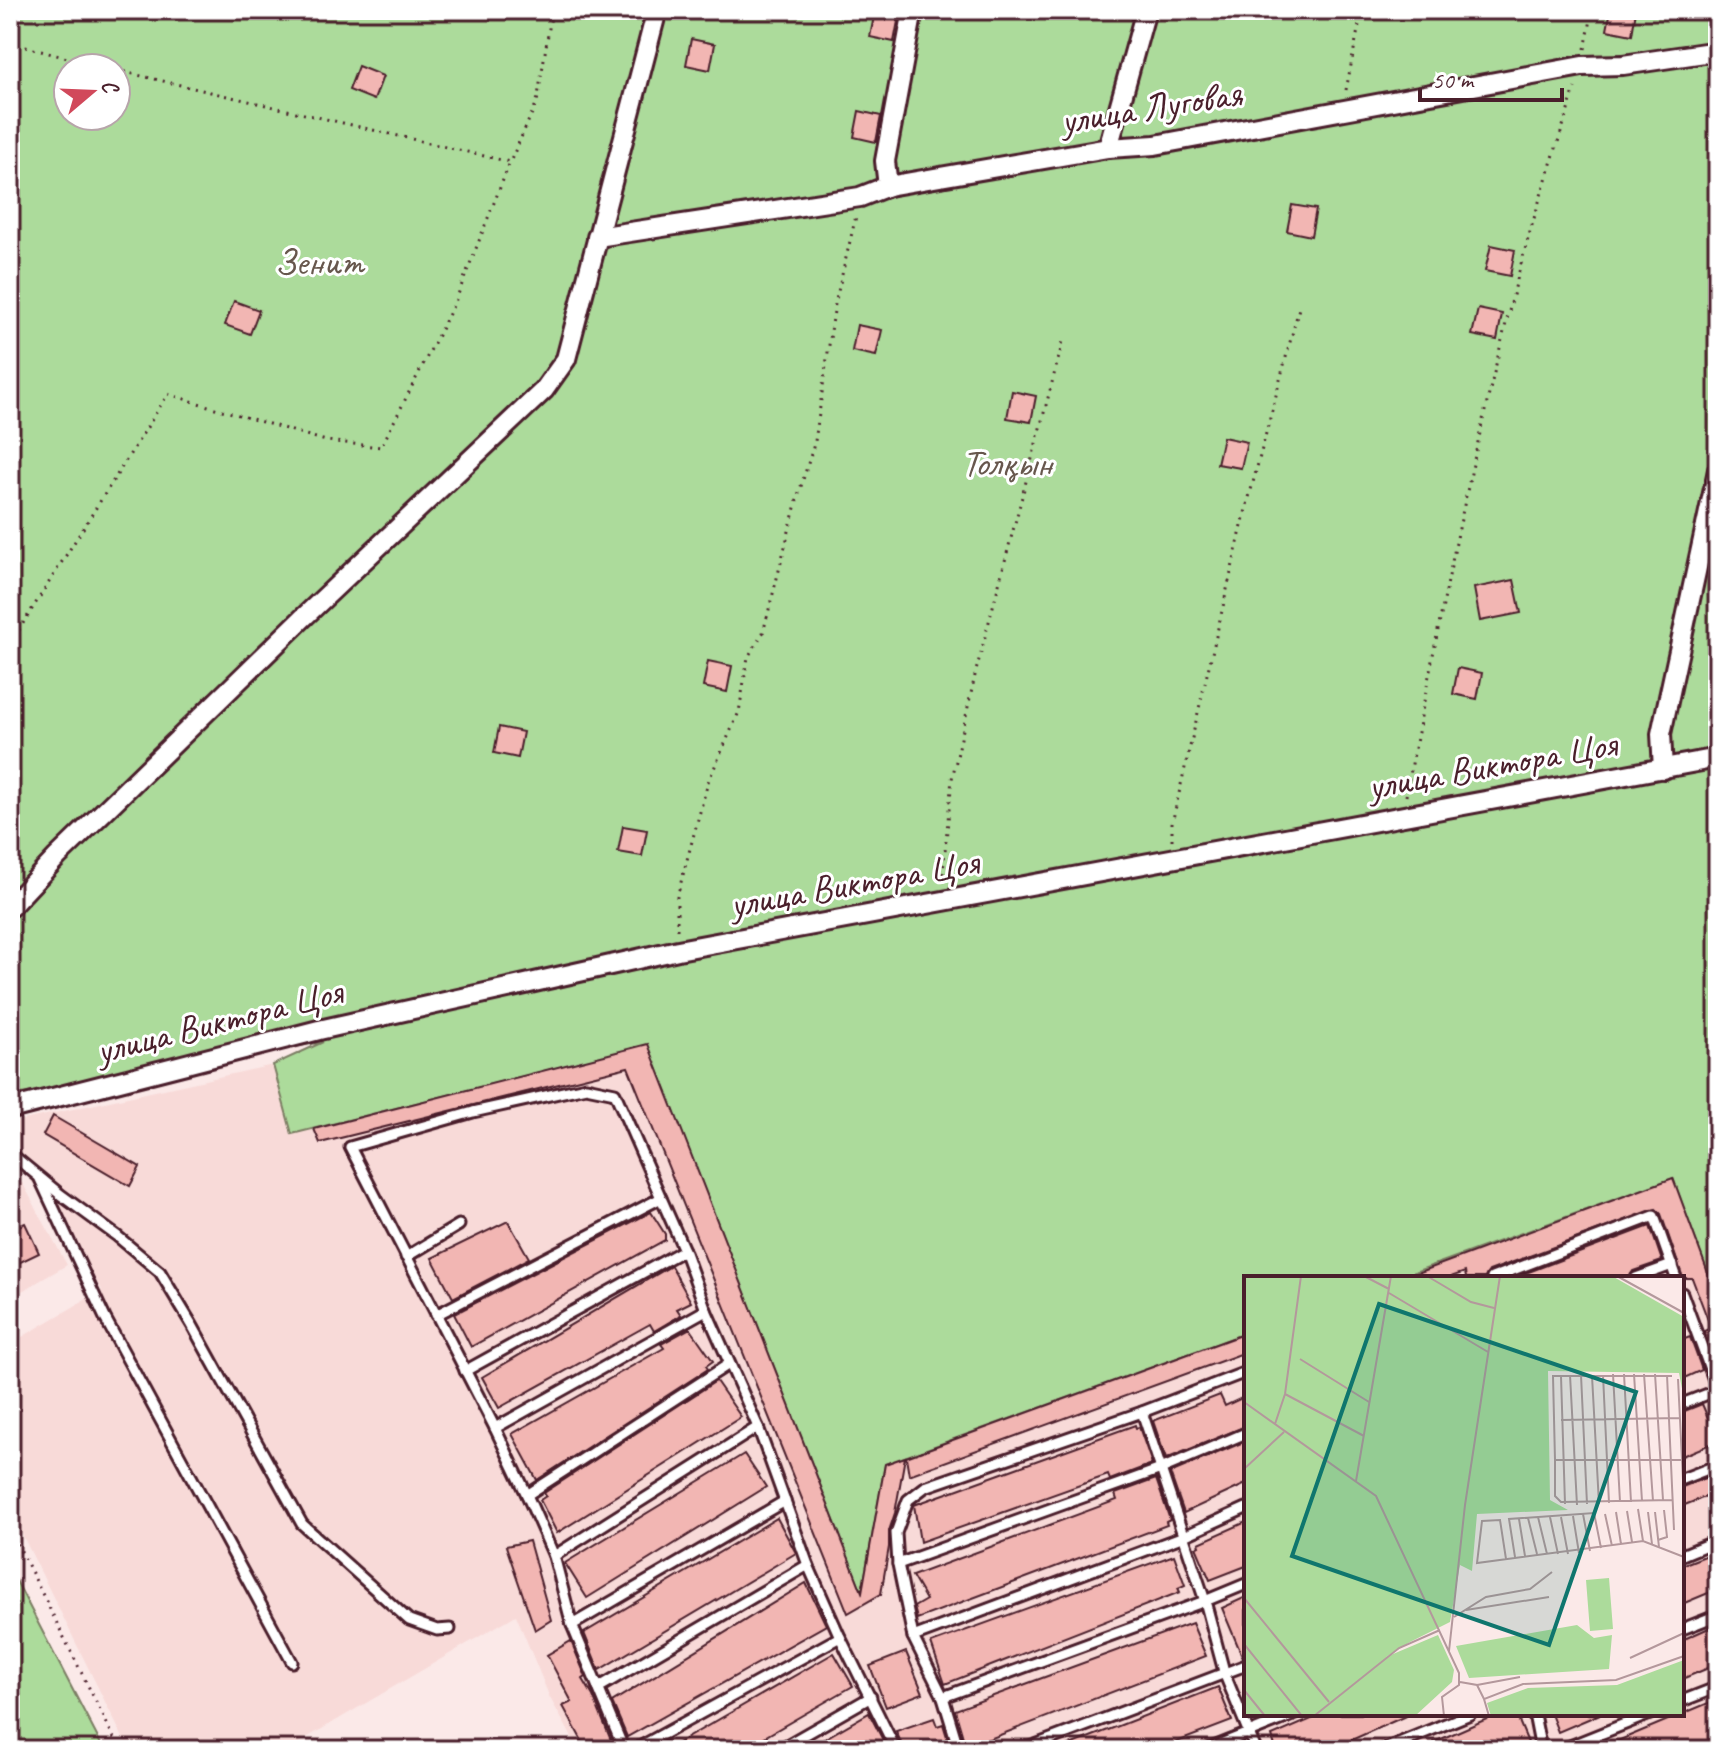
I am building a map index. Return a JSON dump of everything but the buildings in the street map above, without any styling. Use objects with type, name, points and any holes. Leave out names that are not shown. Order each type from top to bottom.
[{"type":"street","points":[[10,907],[57,857],[305,616],[544,390],[566,359],[657,10]]},
{"type":"street","points":[[888,186],[885,161],[913,10]]},
{"type":"street","points":[[1108,148],[1146,10]]},
{"type":"street","name":"улица Луговая","points":[[597,237],[860,197],[888,186],[1108,148],[1155,145],[1582,66],[1623,65],[1718,51]]},
{"type":"street","points":[[1663,769],[1661,734],[1718,470]]},
{"type":"street","name":"улица Виктора Цоя","points":[[10,1109],[319,1030],[678,950],[1718,758]]},
{"type":"lane","points":[[624,1750],[572,1625],[554,1556],[527,1495],[350,1147],[473,1112],[586,1087],[615,1093],[758,1427],[808,1565],[896,1750]]},
{"type":"lane","points":[[10,1153],[160,1272],[302,1524],[409,1620],[437,1630],[450,1629]]},
{"type":"lane","points":[[38,1176],[105,1318],[292,1662]]},
{"type":"lane","points":[[436,1315],[661,1198]]},
{"type":"lane","points":[[1497,1276],[1654,1216],[1675,1276]]},
{"type":"lane","points":[[406,1257],[459,1225]]},
{"type":"lane","points":[[465,1371],[684,1250]]},
{"type":"lane","points":[[1642,1276],[1672,1265]]},
{"type":"lane","points":[[1684,1298],[1718,1390],[1684,1403]]},
{"type":"lane","points":[[495,1428],[706,1310]]},
{"type":"lane","points":[[1684,1325],[1693,1322]]},
{"type":"lane","points":[[527,1495],[729,1364]]},
{"type":"lane","points":[[959,1750],[943,1697],[913,1637],[898,1564],[896,1533],[908,1500],[925,1487],[1142,1412],[1244,1373]]},
{"type":"lane","points":[[1142,1412],[1205,1601],[1225,1675],[1256,1750]]},
{"type":"lane","points":[[554,1556],[758,1427]]},
{"type":"lane","points":[[898,1564],[1161,1469],[1244,1434]]},
{"type":"lane","points":[[1684,1478],[1718,1465]]},
{"type":"lane","points":[[572,1625],[785,1501]]},
{"type":"lane","points":[[913,1637],[1184,1536],[1244,1509]]},
{"type":"lane","points":[[1684,1554],[1718,1540]]},
{"type":"lane","points":[[598,1688],[808,1565]]},
{"type":"lane","points":[[943,1697],[1244,1585]]},
{"type":"lane","points":[[1684,1628],[1718,1615]]},
{"type":"lane","points":[[634,1750],[840,1637]]},
{"type":"lane","points":[[1022,1750],[1244,1666]]},
{"type":"lane","points":[[1684,1700],[1718,1687]]},
{"type":"lane","points":[[778,1750],[871,1697]]},
{"type":"lane","points":[[1206,1750],[1291,1716]]},
{"type":"lane","points":[[1382,1750],[1465,1716]]},
{"type":"lane","points":[[1534,1716],[1541,1750]]},
{"type":"lane","points":[[1560,1750],[1645,1716]]},
{"type":"path","points":[[10,644],[168,394],[326,441],[381,447],[455,302],[537,102],[552,10]]},
{"type":"path","points":[[1342,109],[1362,10]]},
{"type":"path","points":[[1402,815],[1436,636],[1480,436],[1521,266],[1582,66],[1593,10]]},
{"type":"path","points":[[10,43],[52,54]]},
{"type":"path","points":[[132,74],[510,162]]},
{"type":"path","points":[[678,950],[677,897],[708,782],[739,712],[748,657],[763,633],[815,441],[835,304],[860,197]]},
{"type":"path","points":[[1173,860],[1172,823],[1246,509],[1299,308]]},
{"type":"path","points":[[940,901],[952,779],[976,671],[1063,341]]},
{"type":"path","points":[[10,1529],[120,1750]]},
{"type":"shaded area","points":[[648,1044],[862,1590],[885,1464],[1244,1334],[1244,1716],[1684,1716],[1684,1276],[1404,1276],[1673,1178],[1718,1300],[1718,1750],[579,1750],[550,1698],[516,1615],[286,1750],[129,1750],[10,1510],[10,1344],[102,1290],[10,1148],[10,1123],[273,1065],[293,1134]]},
{"type":"shaded area","points":[[10,1174],[23,1184],[67,1265],[10,1298]]},
{"type":"green space","points":[[10,10],[1718,10],[1718,1300],[1673,1178],[1404,1276],[1244,1276],[1244,1334],[885,1464],[862,1592],[648,1045],[292,1134],[273,1065],[323,1042],[10,1096]]},
{"type":"green space","points":[[10,1569],[104,1750],[10,1750]]},
{"type":"park label","name":"Зенит","points":[[319,261]]},
{"type":"park label","name":"Толқын","points":[[1007,462]]}]
